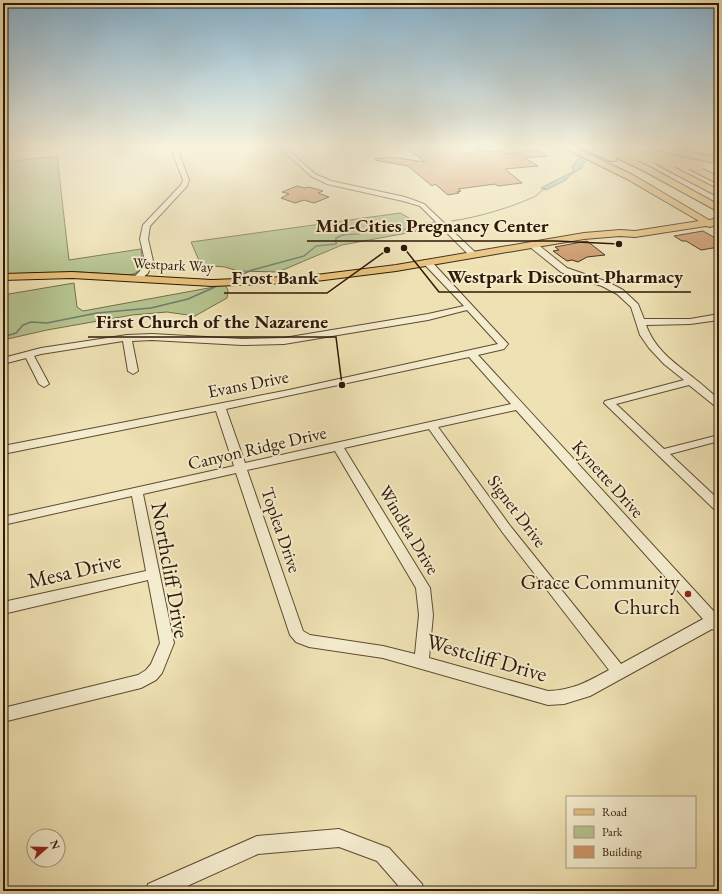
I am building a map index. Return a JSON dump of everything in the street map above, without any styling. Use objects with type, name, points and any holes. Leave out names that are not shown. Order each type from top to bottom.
[{"type":"highway","points":[[680,189],[718,216]]},
{"type":"highway","points":[[693,189],[719,202]]},
{"type":"highway","points":[[709,189],[719,194]]},
{"type":"main road","points":[[649,189],[719,230]]},
{"type":"main road","name":"Westpark Way","points":[[3,277],[72,275],[212,283],[326,277],[389,269],[584,236],[626,233],[699,218],[718,216]]},
{"type":"main road","name":"Westpark Way","points":[[626,233],[635,234],[708,223],[718,216]]},
{"type":"street","points":[[136,279],[145,271],[149,261],[144,239],[147,225],[181,189]]},
{"type":"street","points":[[360,189],[422,201],[477,254]]},
{"type":"street","points":[[533,245],[564,270],[572,274],[605,284],[620,292],[636,306],[645,336],[652,346],[667,362],[719,404]]},
{"type":"street","points":[[427,262],[470,307]]},
{"type":"street","points":[[3,361],[29,354],[80,344],[127,338],[152,337],[223,341],[284,341],[428,317],[470,307]]},
{"type":"street","name":"Evans Drive","points":[[3,450],[220,407],[499,348],[503,344],[502,342],[470,307]]},
{"type":"street","points":[[641,322],[676,323],[702,321],[719,317]]},
{"type":"street","points":[[127,338],[133,371]]},
{"type":"street","points":[[218,352],[223,341]]},
{"type":"street","points":[[29,354],[44,384]]},
{"type":"street","name":"Kynette Drive","points":[[472,354],[716,624]]},
{"type":"street","points":[[692,381],[609,403],[719,507]]},
{"type":"street","name":"Canyon Ridge Drive","points":[[3,521],[518,406]]},
{"type":"street","name":"Toplea Drive","points":[[220,407],[297,635],[309,641],[327,643]]},
{"type":"street","name":"Signet Drive","points":[[432,426],[508,530],[620,673]]},
{"type":"street","points":[[662,453],[719,438]]},
{"type":"street","name":"Windlea Drive","points":[[338,447],[406,561],[418,578],[423,589],[427,608],[421,662]]},
{"type":"street","name":"Northcliff Drive","points":[[3,715],[140,681],[151,675],[157,668],[167,643],[137,492]]},
{"type":"street","name":"Mesa Drive","points":[[3,608],[154,574]]},
{"type":"street","name":"Westcliff Drive","points":[[327,643],[383,652],[548,698],[564,697],[585,691],[716,624]]},
{"type":"street","points":[[155,891],[257,845],[339,838],[383,854],[415,891]]},
{"type":"green space","points":[[3,189],[61,189],[69,260],[141,249],[143,264],[136,273],[130,275],[79,272],[3,274]]},
{"type":"green space","points":[[400,213],[429,229],[342,245],[278,272],[238,271],[225,267],[201,265],[191,242]]},
{"type":"green space","points":[[74,283],[77,307],[83,311],[225,285],[228,290],[227,298],[195,316],[167,312],[132,315],[47,330],[3,340],[3,295]]},
{"type":"building","points":[[290,189],[315,189],[323,191],[318,193],[329,197],[314,203],[304,200],[295,203],[281,198],[289,194],[282,192]]},
{"type":"building","points":[[441,189],[460,189],[458,189],[461,191],[457,192],[459,193],[448,195]]},
{"type":"building","points":[[703,231],[719,240],[719,247],[701,250],[674,236]]},
{"type":"building","points":[[587,241],[605,255],[587,257],[578,262],[572,260],[567,261],[553,251],[559,250],[555,247]]},
{"type":"waterway","points":[[452,221],[494,212],[534,197],[545,189]]},
{"type":"waterway","points":[[343,235],[359,234],[368,231],[404,230],[414,225],[435,222]]},
{"type":"waterway","points":[[234,278],[252,270],[304,256],[316,246],[336,244],[336,238],[345,234]]},
{"type":"waterway","points":[[3,337],[16,333],[23,325],[31,322],[47,323],[97,313],[151,308],[188,299],[215,287]]},
{"type":"place","name":"Mid-Cities Pregnancy Center","points":[[619,244]]},
{"type":"place","name":"Westpark Discount Pharmacy","points":[[404,248]]},
{"type":"place","name":"Frost Bank","points":[[387,250]]},
{"type":"place","name":"First Church of the Nazarene","points":[[342,385]]},
{"type":"place","name":"Grace Community Church","points":[[688,594]]}]
